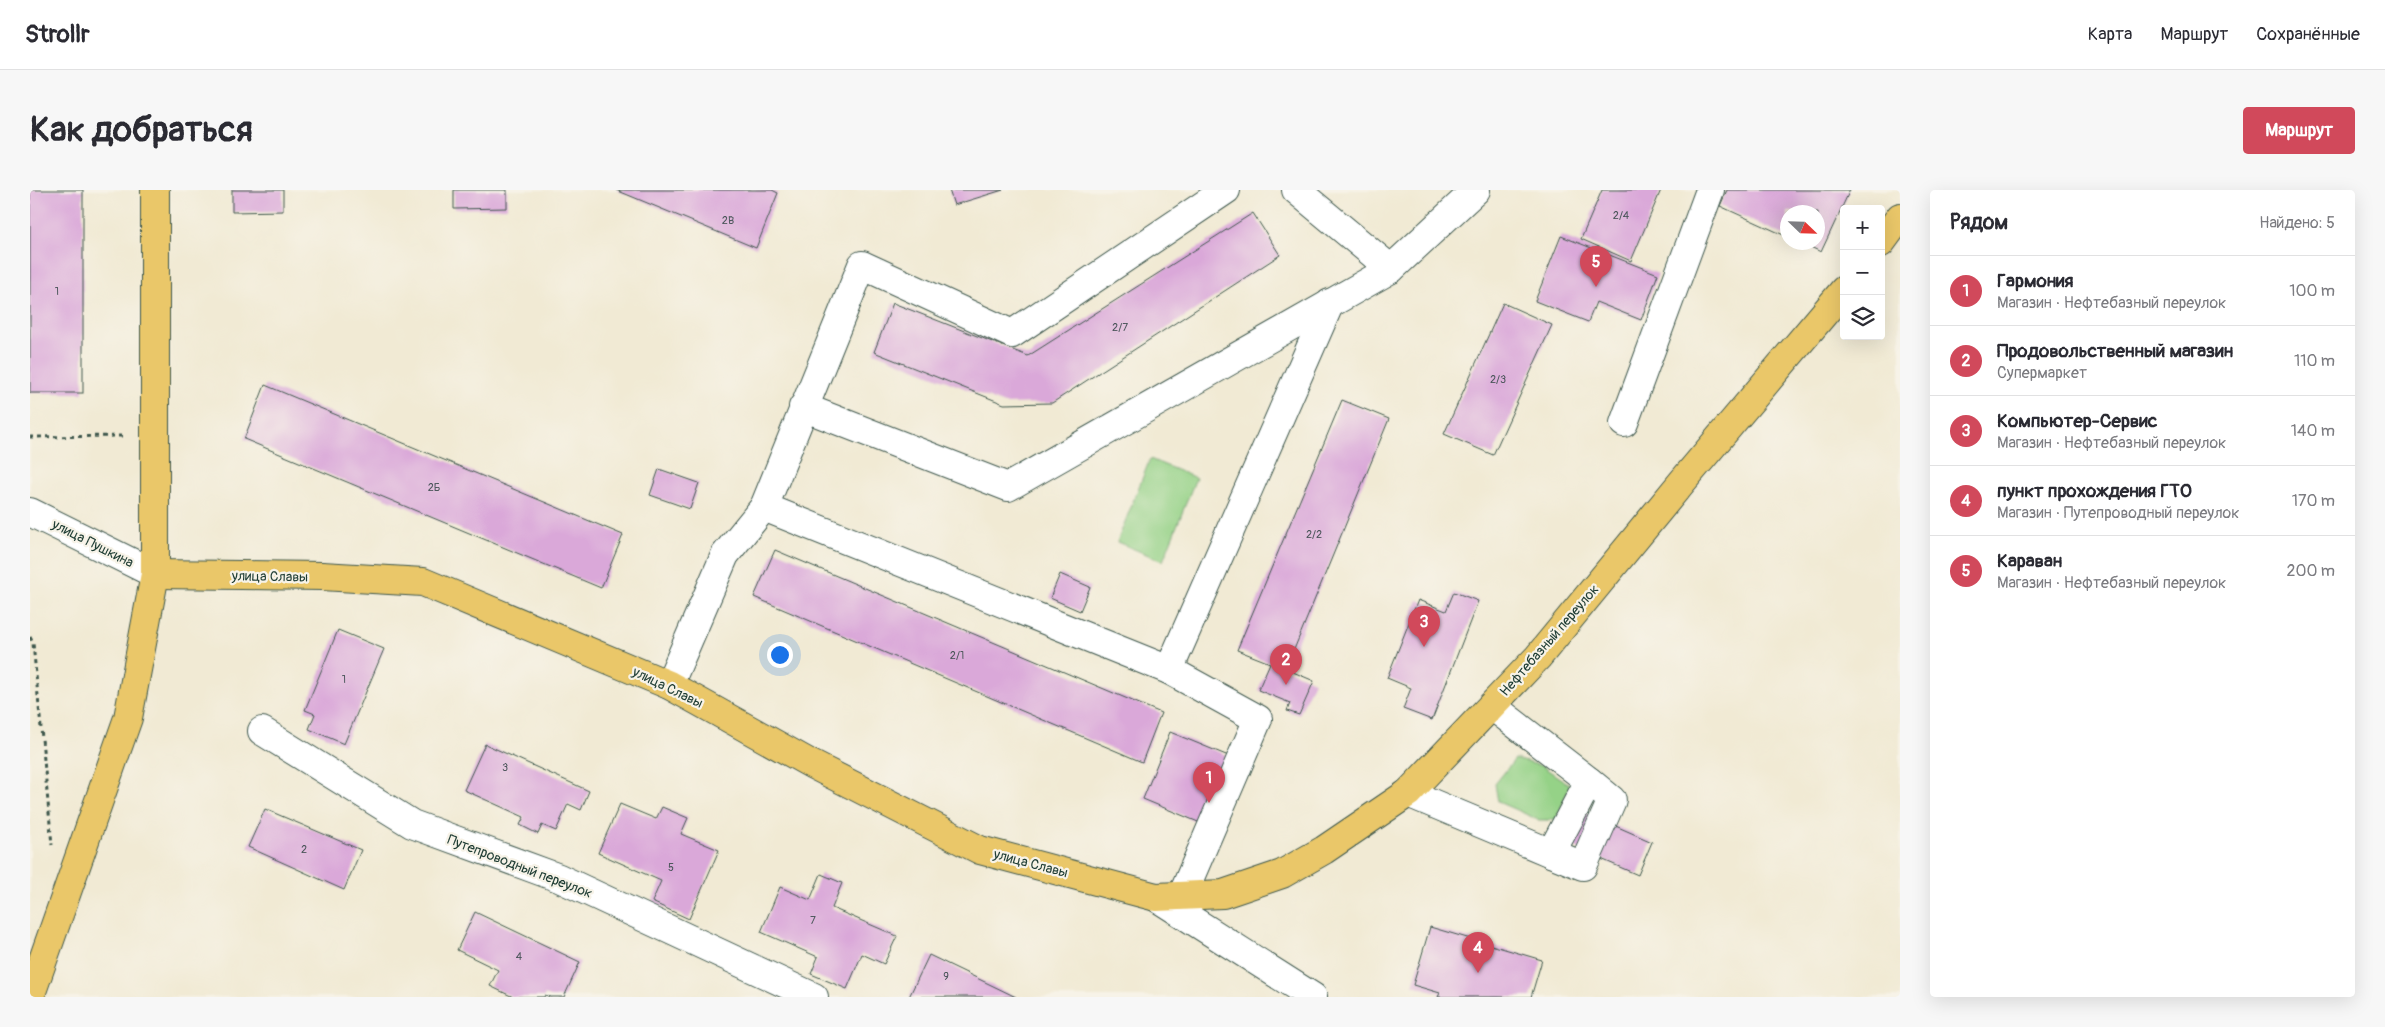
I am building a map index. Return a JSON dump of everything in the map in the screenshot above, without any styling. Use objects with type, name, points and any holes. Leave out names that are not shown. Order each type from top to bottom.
[{"type":"main road","points":[[30,997],[128,718],[155,574],[154,190]]},
{"type":"main road","points":[[1885,237],[1900,217]]},
{"type":"main road","name":"Нефтебазный переулок","points":[[1169,896],[1223,894],[1282,874],[1324,850],[1408,793],[1538,657],[1688,474],[1840,295]]},
{"type":"main road","name":"улица Славы","points":[[155,574],[322,576],[423,582],[669,685],[813,765],[980,850],[1169,896]]},
{"type":"street","points":[[669,685],[725,555],[764,507],[862,265],[1012,334],[1226,190]]},
{"type":"street","points":[[1296,190],[1391,269]]},
{"type":"street","points":[[803,407],[1008,487],[1391,269],[1476,190]]},
{"type":"street","points":[[1624,423],[1710,190]]},
{"type":"street","points":[[1169,670],[1330,304]]},
{"type":"street","points":[[764,507],[1169,670],[1258,719],[1169,896],[1313,997]]},
{"type":"street","name":"улица Пушкина","points":[[30,512],[155,574]]},
{"type":"street","points":[[1408,793],[1551,852],[1589,781],[1492,706]]},
{"type":"street","name":"Путепроводный переулок","points":[[262,731],[412,824],[559,878],[814,997]]},
{"type":"path","points":[[30,637],[33,643],[53,855]]},
{"type":"green space","points":[[1150,459],[1196,478],[1163,561],[1117,542]]},
{"type":"green space","points":[[1515,759],[1542,766],[1570,785],[1556,820],[1539,820],[1498,802],[1495,784]]},
{"type":"building","points":[[30,190],[83,190],[83,393],[30,393]]},
{"type":"building","points":[[232,190],[283,190],[283,211],[232,212]]},
{"type":"building","points":[[454,190],[507,190],[507,208],[454,209]]},
{"type":"building","points":[[616,190],[772,190],[778,193],[756,248]]},
{"type":"building","points":[[949,190],[1003,190],[954,205]]},
{"type":"building","points":[[1602,190],[1661,190],[1631,261],[1581,239]]},
{"type":"building","points":[[1727,190],[1850,190],[1843,205],[1840,205],[1840,211],[1825,243],[1825,205],[1780,205],[1780,233],[1720,206]]},
{"type":"building","points":[[1253,213],[1280,255],[1052,403],[1004,404],[874,352],[893,303],[1028,356]]},
{"type":"building","points":[[1561,236],[1658,274],[1641,320],[1596,302],[1588,322],[1535,301]]},
{"type":"building","points":[[1503,303],[1552,325],[1493,455],[1444,434]]},
{"type":"building","points":[[265,385],[623,535],[601,588],[244,439]]},
{"type":"building","points":[[1342,400],[1389,419],[1286,669],[1314,681],[1299,715],[1287,711],[1290,703],[1258,690],[1270,663],[1237,650]]},
{"type":"building","points":[[659,469],[699,483],[690,509],[650,495]]},
{"type":"building","points":[[775,550],[1161,713],[1142,762],[754,597]]},
{"type":"building","points":[[1060,574],[1090,587],[1080,611],[1050,598]]},
{"type":"building","points":[[1454,592],[1478,601],[1432,720],[1403,709],[1411,688],[1387,678],[1418,600],[1446,611]]},
{"type":"building","points":[[338,630],[384,649],[344,744],[309,729],[315,714],[305,710]]},
{"type":"building","points":[[1170,732],[1231,757],[1203,824],[1143,799]]},
{"type":"building","points":[[485,744],[589,791],[581,810],[568,804],[556,831],[542,825],[538,834],[520,825],[524,817],[464,790]]},
{"type":"building","points":[[620,804],[656,819],[662,807],[688,818],[681,834],[719,850],[689,919],[652,902],[661,881],[598,853]]},
{"type":"building","points":[[265,809],[361,850],[344,890],[248,847]]},
{"type":"building","points":[[1577,809],[1652,842],[1638,875],[1562,842]]},
{"type":"building","points":[[821,874],[842,883],[832,908],[897,936],[884,964],[862,954],[847,989],[811,974],[818,957],[761,932],[780,887],[810,900]]},
{"type":"building","points":[[475,912],[580,962],[564,997],[545,995],[544,997],[513,997],[490,986],[498,970],[457,950]]},
{"type":"building","points":[[1430,927],[1542,960],[1531,997],[1438,997],[1440,993],[1413,985]]},
{"type":"building","points":[[929,955],[1016,997],[909,997]]},
{"type":"place","name":"Караван","points":[[1596,287]]},
{"type":"place","name":"Компьютер-Сервис","points":[[1424,647]]},
{"type":"place","name":"Продовольственный магазин","points":[[1286,685]]},
{"type":"place","name":"Гармония","points":[[1209,803]]},
{"type":"place","name":"пункт прохождения ГТО","points":[[1478,973]]}]
